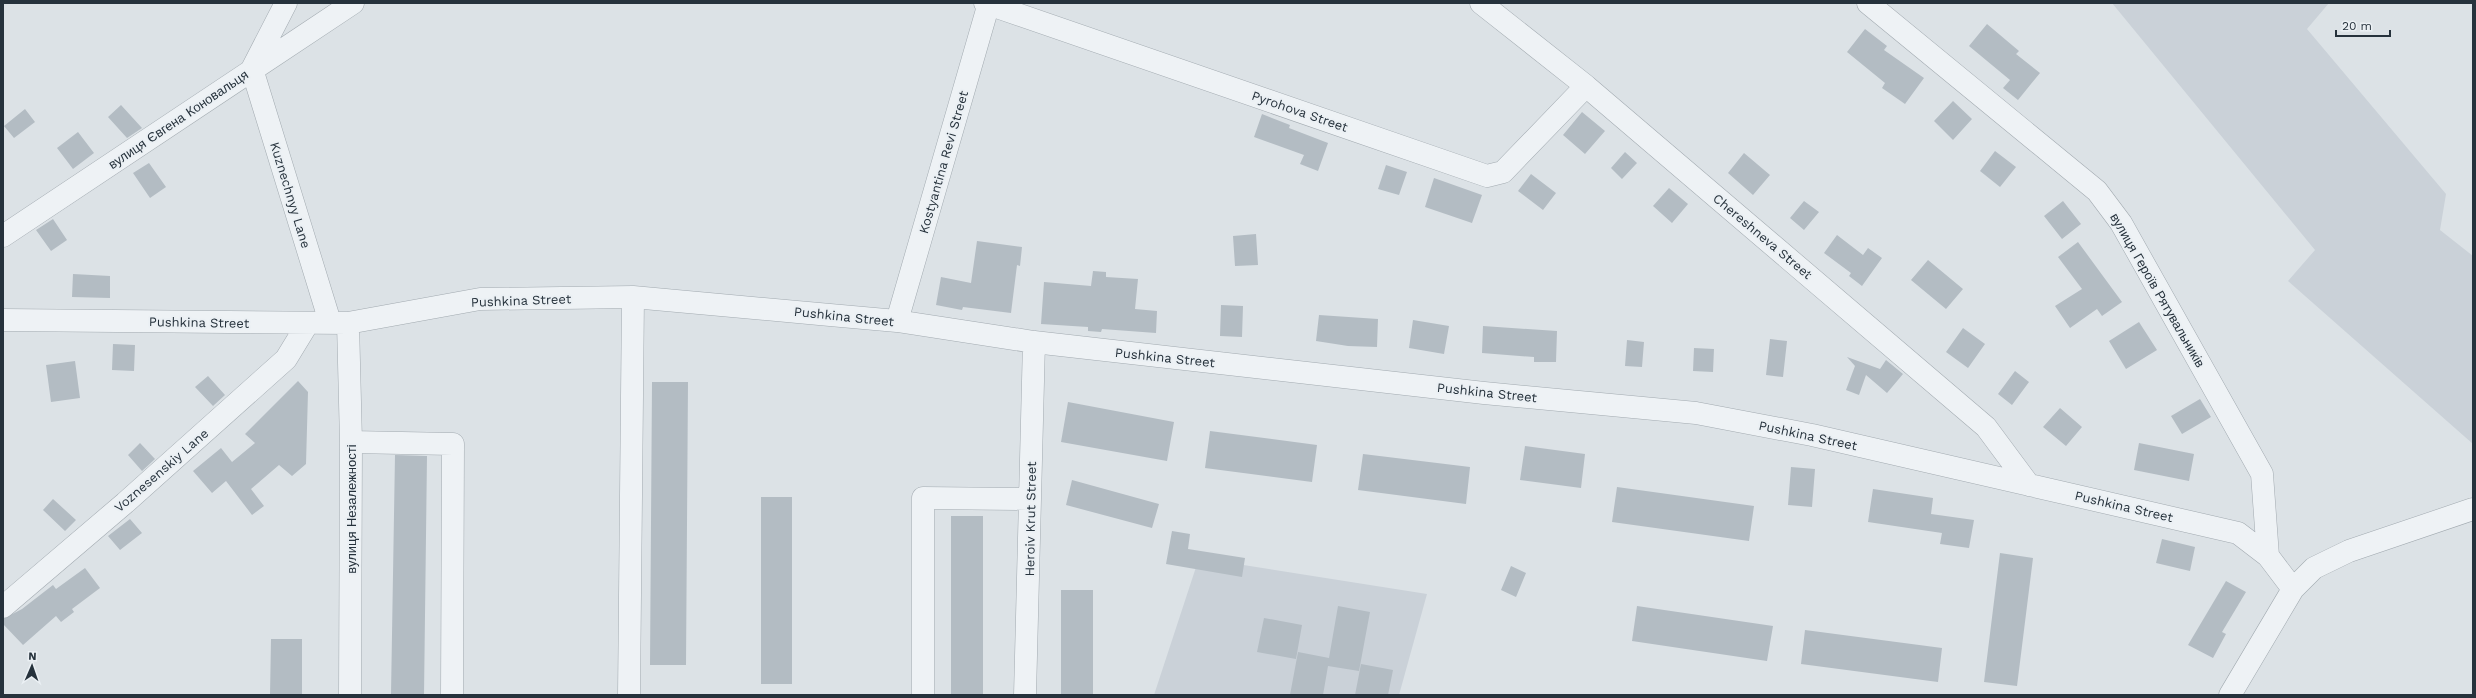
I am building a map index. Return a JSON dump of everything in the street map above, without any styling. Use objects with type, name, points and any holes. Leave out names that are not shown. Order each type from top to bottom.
[{"type":"street","points":[[252,68],[286,3]]},
{"type":"street","name":"вулиця Євгена Коновальця","points":[[3,236],[252,68],[353,3]]},
{"type":"street","name":"Pyrohova Street","points":[[985,3],[1486,176],[1503,172],[1586,86]]},
{"type":"street","name":"Kostyantina Revi Street","points":[[897,322],[988,3]]},
{"type":"street","name":"Chereshneva Street","points":[[1481,3],[1586,86],[1986,427],[2029,485]]},
{"type":"street","name":"вулиця Героїв Рятувальників","points":[[1868,3],[2097,191],[2122,223],[2262,474],[2268,556]]},
{"type":"street","name":"Kuznechnyy Lane","points":[[252,68],[339,323]]},
{"type":"street","points":[[629,695],[633,297]]},
{"type":"street","name":"Pushkina Street","points":[[3,320],[339,323],[480,299],[633,297],[897,322],[1034,342],[1484,393],[1696,413],[1812,435],[2238,533],[2268,556],[2293,589]]},
{"type":"street","name":"Voznesenskiy Lane","points":[[3,606],[125,503],[286,359],[308,323]]},
{"type":"street","name":"вулиця Незалежності","points":[[339,323],[351,442],[350,695]]},
{"type":"street","name":"Heroiv Krut Street","points":[[1025,695],[1034,342]]},
{"type":"street","points":[[351,442],[453,444],[452,695]]},
{"type":"street","points":[[923,695],[923,498],[1030,499]]},
{"type":"street","points":[[2230,695],[2293,589],[2314,568],[2349,551],[2473,509]]},
{"type":"shaded area","points":[[2112,3],[2329,3],[2307,29],[2446,194],[2440,230],[2473,256],[2473,444],[2288,281],[2315,250]]},
{"type":"shaded area","points":[[1199,558],[1427,594],[1399,695],[1154,695]]},
{"type":"building","points":[[1987,24],[2019,51],[2016,54],[2040,73],[2018,100],[2003,88],[2010,80],[1969,46]]},
{"type":"building","points":[[1865,29],[1887,46],[1884,50],[1924,78],[1905,104],[1882,88],[1885,83],[1847,52]]},
{"type":"building","points":[[1953,101],[1972,119],[1953,140],[1934,121]]},
{"type":"building","points":[[121,105],[142,128],[127,138],[108,117]]},
{"type":"building","points":[[25,109],[35,122],[14,138],[4,126]]},
{"type":"building","points":[[1582,112],[1605,131],[1585,154],[1563,135]]},
{"type":"building","points":[[1262,114],[1290,125],[1289,128],[1328,143],[1318,171],[1300,164],[1304,155],[1254,137]]},
{"type":"building","points":[[78,132],[94,153],[73,169],[57,148]]},
{"type":"building","points":[[1995,151],[2016,167],[2000,187],[1980,171]]},
{"type":"building","points":[[1625,152],[1637,163],[1622,179],[1611,168]]},
{"type":"building","points":[[1744,153],[1770,175],[1753,195],[1728,173]]},
{"type":"building","points":[[149,163],[166,187],[150,198],[133,173]]},
{"type":"building","points":[[1386,165],[1407,172],[1399,195],[1378,189]]},
{"type":"building","points":[[1531,174],[1556,193],[1543,210],[1518,191]]},
{"type":"building","points":[[1434,178],[1482,195],[1472,223],[1425,207]]},
{"type":"building","points":[[1669,188],[1688,204],[1672,223],[1653,206]]},
{"type":"building","points":[[1804,201],[1819,212],[1804,230],[1790,218]]},
{"type":"building","points":[[2063,201],[2081,224],[2062,239],[2044,216]]},
{"type":"building","points":[[53,219],[67,240],[51,251],[36,230]]},
{"type":"building","points":[[1256,234],[1258,265],[1235,266],[1233,236]]},
{"type":"building","points":[[1837,235],[1863,255],[1868,248],[1882,258],[1862,286],[1849,276],[1851,273],[1824,253]]},
{"type":"building","points":[[977,241],[1022,247],[1020,266],[1017,265],[1011,313],[963,307],[962,310],[936,305],[941,277],[971,283]]},
{"type":"building","points":[[2078,242],[2122,302],[2102,316],[2097,309],[2070,328],[2055,306],[2082,289],[2058,257]]},
{"type":"building","points":[[1928,260],[1963,289],[1946,309],[1911,280]]},
{"type":"building","points":[[1093,271],[1106,272],[1106,277],[1138,279],[1135,309],[1157,311],[1156,333],[1102,329],[1101,332],[1088,331],[1088,327],[1041,324],[1044,282],[1091,286]]},
{"type":"building","points":[[73,274],[110,276],[110,298],[72,297]]},
{"type":"building","points":[[1221,305],[1243,306],[1242,337],[1220,336]]},
{"type":"building","points":[[1319,315],[1378,319],[1377,347],[1348,346],[1316,341]]},
{"type":"building","points":[[1413,320],[1449,326],[1444,354],[1409,348]]},
{"type":"building","points":[[2139,322],[2157,350],[2126,369],[2109,341]]},
{"type":"building","points":[[1483,326],[1557,331],[1556,362],[1534,362],[1534,357],[1482,353]]},
{"type":"building","points":[[1963,328],[1985,344],[1968,368],[1946,352]]},
{"type":"building","points":[[1770,339],[1787,341],[1783,377],[1766,375]]},
{"type":"building","points":[[1627,340],[1644,342],[1642,367],[1625,366]]},
{"type":"building","points":[[113,344],[135,345],[134,371],[112,370]]},
{"type":"building","points":[[1694,348],[1714,349],[1713,372],[1693,371]]},
{"type":"building","points":[[1847,357],[1880,369],[1886,360],[1903,374],[1887,393],[1866,375],[1859,395],[1846,390],[1855,366]]},
{"type":"building","points":[[75,361],[80,398],[51,402],[46,365]]},
{"type":"building","points":[[2015,371],[2029,382],[2012,405],[1998,394]]},
{"type":"building","points":[[208,376],[225,395],[213,406],[195,387]]},
{"type":"building","points":[[298,381],[308,392],[306,464],[292,476],[279,465],[251,489],[264,506],[252,515],[226,481],[212,493],[193,471],[221,448],[232,462],[255,443],[245,434]]},
{"type":"building","points":[[652,382],[688,382],[686,665],[650,665]]},
{"type":"building","points":[[2200,399],[2211,417],[2182,434],[2171,416]]},
{"type":"building","points":[[1068,402],[1174,422],[1167,461],[1061,442]]},
{"type":"building","points":[[2060,408],[2082,427],[2066,446],[2043,427]]},
{"type":"building","points":[[1210,431],[1317,445],[1312,482],[1205,468]]},
{"type":"building","points":[[140,443],[155,459],[142,471],[128,455]]},
{"type":"building","points":[[2139,443],[2194,454],[2189,481],[2134,470]]},
{"type":"building","points":[[1525,446],[1585,454],[1581,488],[1520,480]]},
{"type":"building","points":[[1363,454],[1470,467],[1466,504],[1358,490]]},
{"type":"building","points":[[395,455],[427,456],[424,695],[391,695]]},
{"type":"building","points":[[1791,467],[1815,469],[1812,507],[1788,505]]},
{"type":"building","points":[[1072,480],[1159,504],[1152,528],[1066,505]]},
{"type":"building","points":[[1617,487],[1754,506],[1749,541],[1612,522]]},
{"type":"building","points":[[1873,489],[1933,498],[1931,514],[1974,520],[1969,548],[1940,544],[1942,533],[1868,522]]},
{"type":"building","points":[[761,497],[792,497],[792,684],[761,684]]},
{"type":"building","points":[[53,499],[76,520],[65,531],[43,510]]},
{"type":"building","points":[[951,516],[983,516],[983,695],[951,695]]},
{"type":"building","points":[[130,519],[142,533],[120,550],[108,536]]},
{"type":"building","points":[[1172,531],[1190,534],[1188,549],[1245,558],[1242,577],[1166,564]]},
{"type":"building","points":[[2162,539],[2195,547],[2190,571],[2156,563]]},
{"type":"building","points":[[2000,553],[2033,558],[2017,686],[1984,682]]},
{"type":"building","points":[[1511,566],[1526,573],[1516,597],[1501,590]]},
{"type":"building","points":[[85,568],[100,588],[72,609],[74,612],[61,622],[56,616],[23,645],[3,624],[3,619],[22,609],[53,585],[56,589]]},
{"type":"building","points":[[2226,581],[2246,592],[2222,632],[2226,634],[2213,658],[2188,645]]},
{"type":"building","points":[[1061,590],[1093,590],[1093,695],[1061,695]]},
{"type":"building","points":[[1338,606],[1370,612],[1359,671],[1328,666],[1323,695],[1290,695],[1298,652],[1329,658]]},
{"type":"building","points":[[1637,606],[1773,626],[1767,661],[1632,641]]},
{"type":"building","points":[[1264,618],[1302,625],[1296,659],[1257,652]]},
{"type":"building","points":[[1805,630],[1942,648],[1938,682],[1801,664]]},
{"type":"building","points":[[271,639],[302,639],[302,695],[270,695]]},
{"type":"building","points":[[1361,664],[1393,670],[1388,695],[1355,695]]}]
